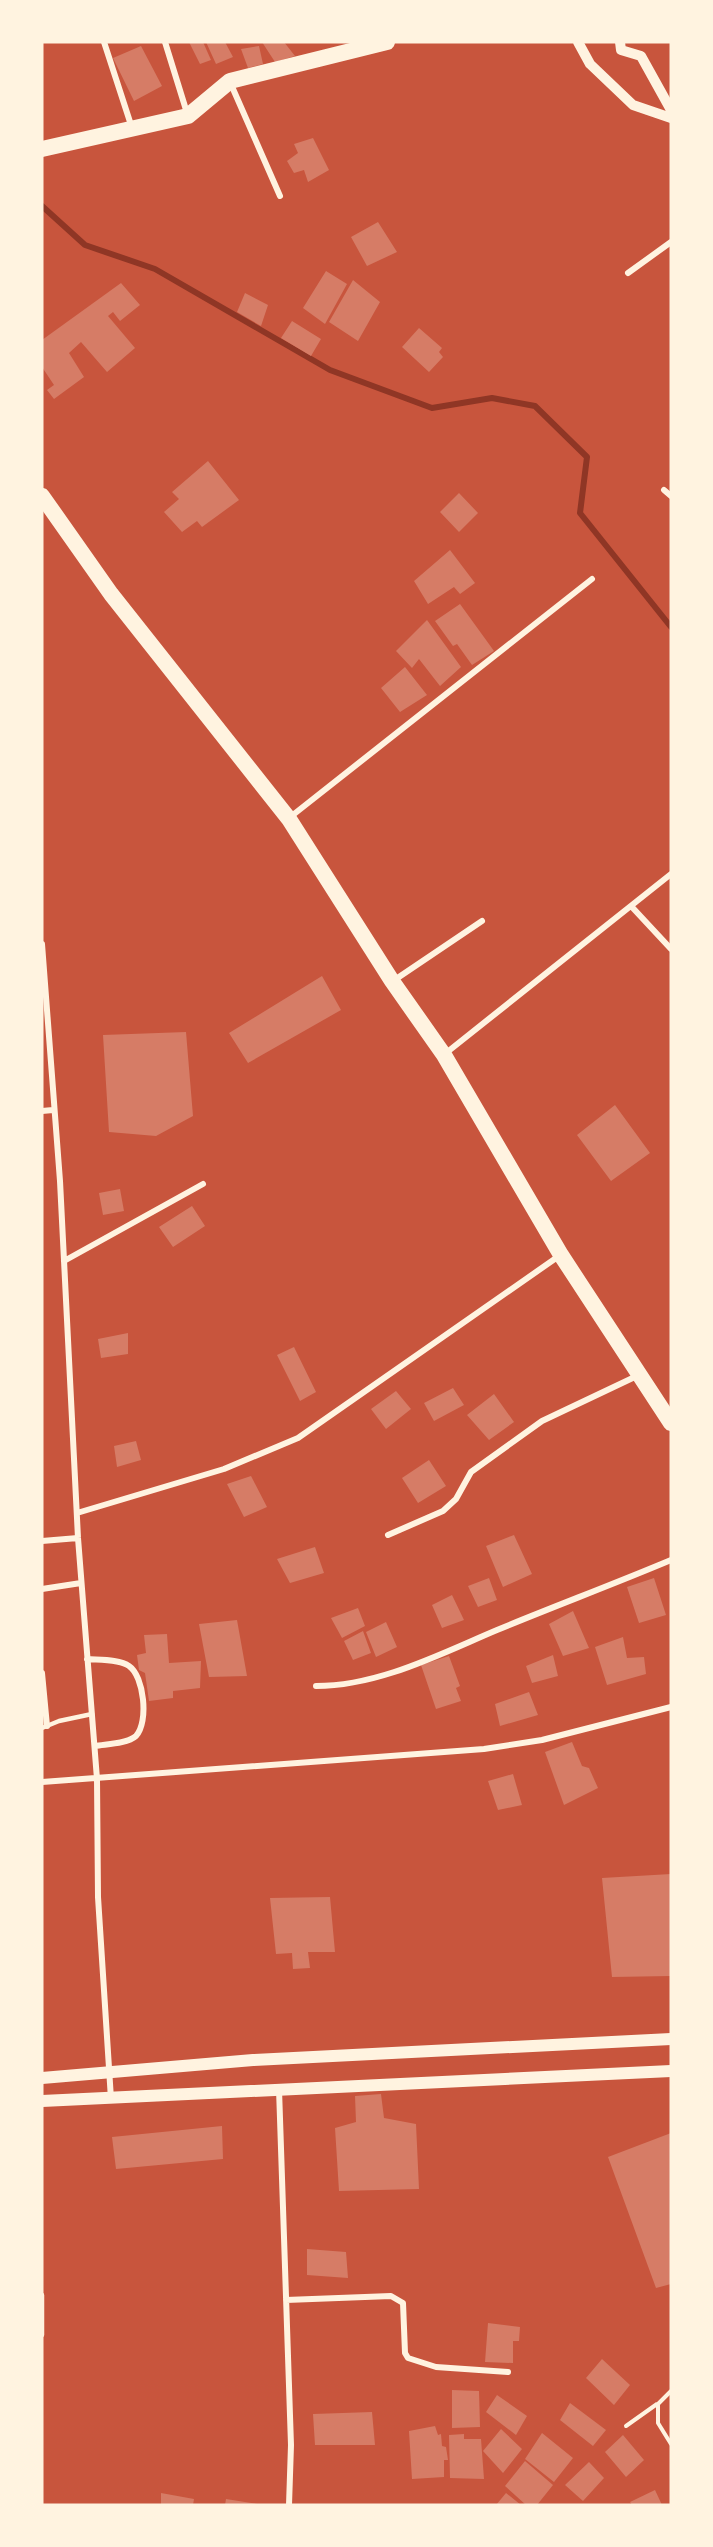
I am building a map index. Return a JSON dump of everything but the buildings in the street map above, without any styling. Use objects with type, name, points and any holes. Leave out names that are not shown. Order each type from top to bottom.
[{"type":"highway","points":[[42,149],[188,116],[230,81],[387,42]]},
{"type":"highway","points":[[42,496],[111,594],[289,819],[392,981],[444,1055],[561,1255],[671,1423]]},
{"type":"main road","points":[[42,2078],[253,2060],[671,2039]]},
{"type":"main road","points":[[42,2101],[671,2071]]},
{"type":"street","points":[[104,42],[133,129]]},
{"type":"street","points":[[165,42],[188,116]]},
{"type":"street","points":[[578,42],[590,64],[633,105],[671,118]]},
{"type":"street","points":[[620,42],[621,50],[641,56],[671,110]]},
{"type":"street","points":[[230,81],[280,196]]},
{"type":"street","points":[[628,273],[671,242]]},
{"type":"street","points":[[664,490],[671,496]]},
{"type":"street","points":[[289,819],[592,579]]},
{"type":"street","points":[[444,1055],[671,874]]},
{"type":"street","points":[[631,906],[671,949]]},
{"type":"street","points":[[392,981],[482,921]]},
{"type":"street","points":[[42,944],[44,1008],[64,1261],[78,1538],[97,1779],[98,1897],[111,2099]]},
{"type":"street","points":[[42,1111],[53,1110]]},
{"type":"street","points":[[64,1261],[203,1185]]},
{"type":"street","points":[[77,1513],[224,1469],[298,1438],[561,1255]]},
{"type":"street","points":[[388,1535],[443,1511],[456,1499],[471,1472],[542,1421],[640,1375]]},
{"type":"street","points":[[42,1540],[78,1538]]},
{"type":"street","points":[[315,1686],[334,1686],[364,1680],[432,1659],[671,1560]]},
{"type":"street","points":[[42,1588],[81,1583]]},
{"type":"street","points":[[87,1659],[124,1663],[131,1666],[140,1677],[143,1707],[142,1726],[136,1736],[129,1740],[95,1746]]},
{"type":"street","points":[[42,1672],[44,1727]]},
{"type":"street","points":[[42,1782],[484,1749],[542,1740],[671,1707]]},
{"type":"street","points":[[279,2088],[291,2445],[289,2505]]},
{"type":"street","points":[[286,2300],[398,2298],[403,2304],[405,2352],[408,2358],[436,2367],[508,2372]]},
{"type":"lane","points":[[44,1727],[92,1714]]},
{"type":"lane","points":[[42,2295],[42,2335]]},
{"type":"path","points":[[626,2426],[658,2404],[671,2391]]},
{"type":"path","points":[[658,2404],[658,2423],[671,2444]]},
{"type":"waterway","points":[[42,206],[85,245],[155,269],[330,370],[432,408],[492,398],[535,406],[587,457],[580,513],[671,627]]}]
